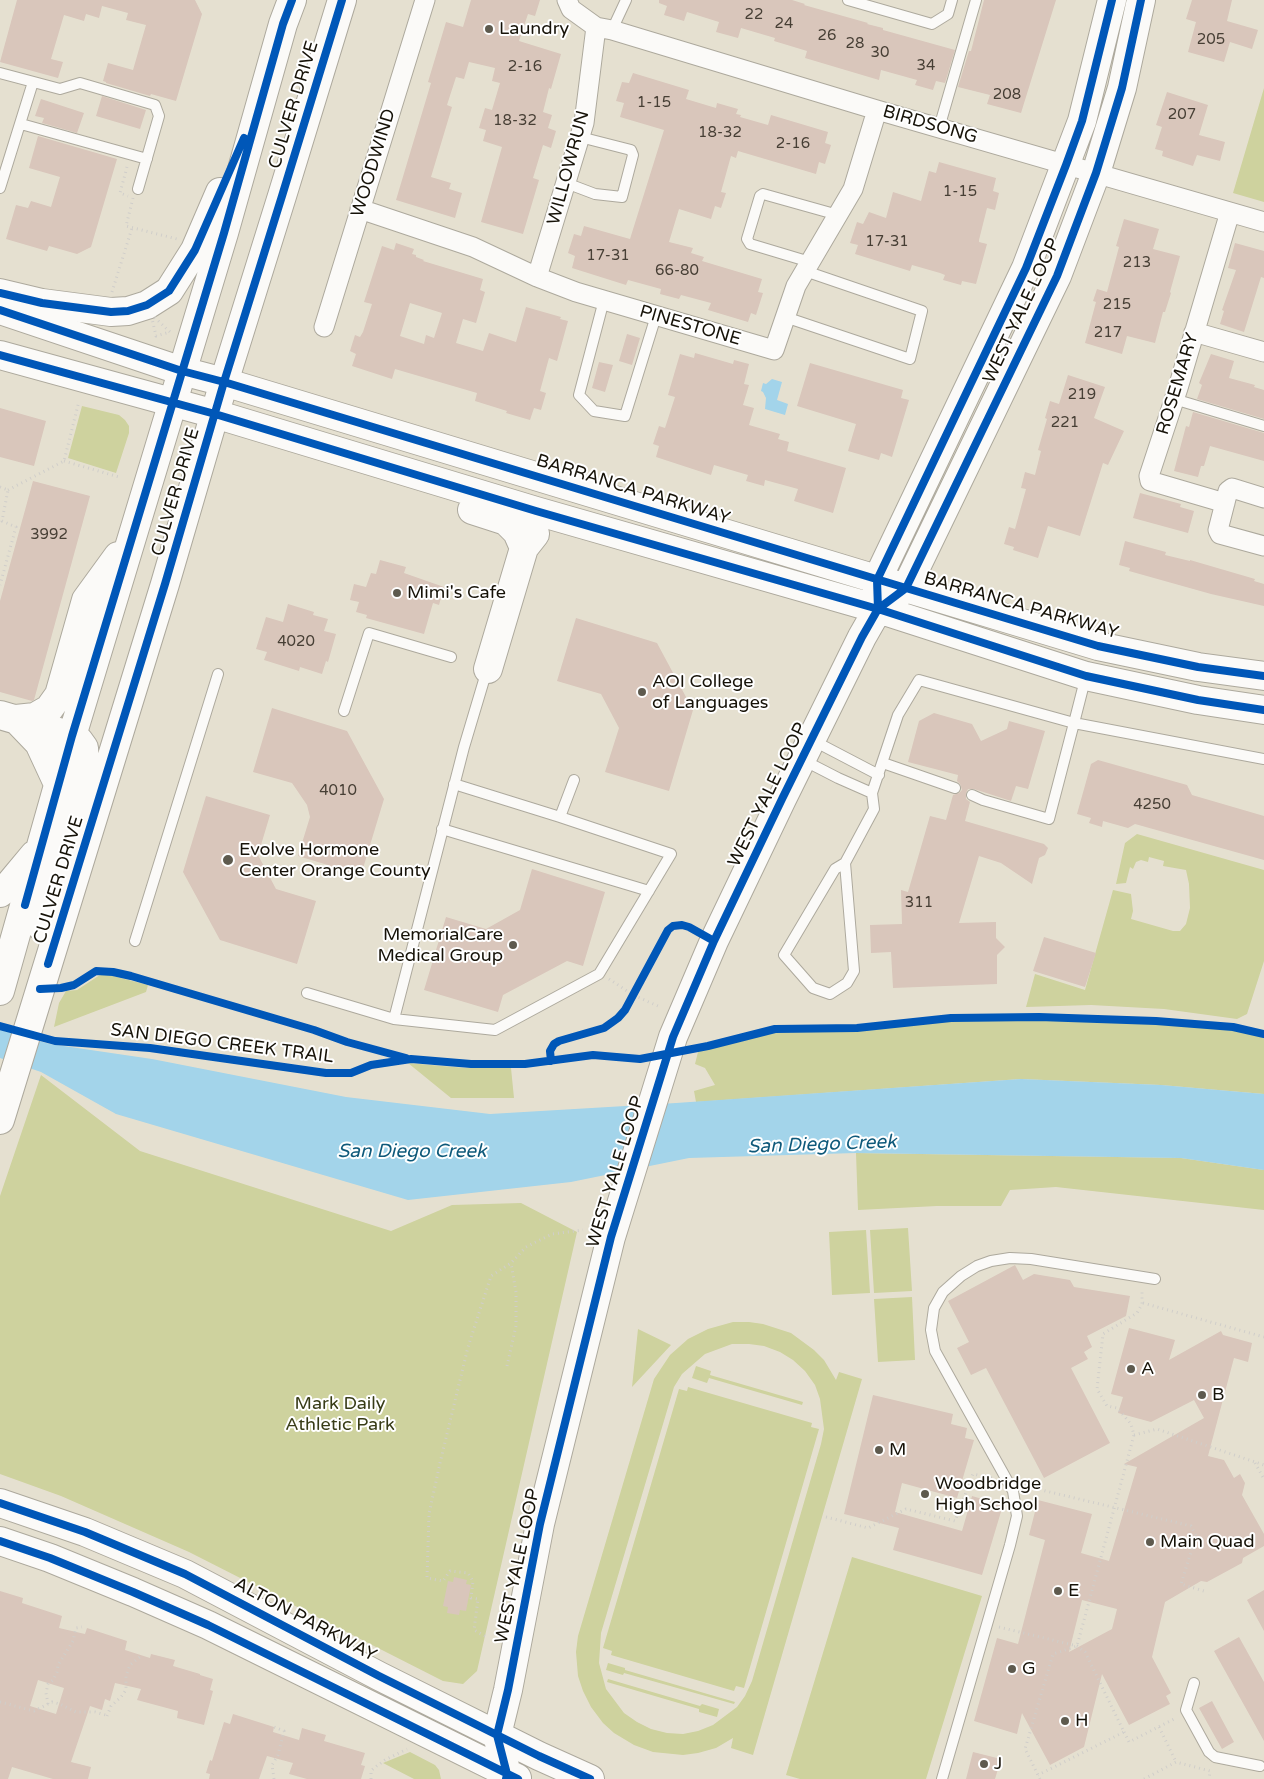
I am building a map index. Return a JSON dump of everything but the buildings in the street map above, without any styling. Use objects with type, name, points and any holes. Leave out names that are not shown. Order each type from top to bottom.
[{"type":"main road","name":"CULVER DRIVE","points":[[2,984],[72,736],[224,233],[292,0]]},
{"type":"main road","name":"CULVER DRIVE","points":[[0,1120],[342,0]]},
{"type":"main road","name":"WEST YALE LOOP","points":[[878,609],[877,580],[1026,268],[1066,165],[1082,121],[1112,0]]},
{"type":"main road","name":"WEST YALE LOOP","points":[[474,1769],[497,1735],[508,1690],[540,1524],[610,1237],[673,1037],[714,941],[807,749],[878,609],[906,588],[1052,285],[1081,217],[1096,173],[1122,88],[1141,0]]},
{"type":"main road","points":[[0,293],[42,303],[111,312],[128,311],[147,306],[169,291],[195,250],[264,92]]},
{"type":"main road","name":"BARRANCA PARKWAY","points":[[0,310],[182,371],[224,382],[1098,646],[1198,668],[1264,676]]},
{"type":"main road","points":[[0,355],[215,414],[574,522],[878,609],[1086,676],[1198,700],[1264,710]]},
{"type":"main road","points":[[357,457],[391,486],[506,521],[517,532],[524,548]]},
{"type":"main road","points":[[488,669],[524,548],[532,536],[538,532],[574,522]]},
{"type":"main road","points":[[8,717],[35,717],[49,709],[59,695],[86,600],[131,538]]},
{"type":"main road","points":[[8,717],[72,736],[82,744],[85,765],[38,938],[44,977]]},
{"type":"main road","points":[[8,717],[38,743],[58,784]]},
{"type":"main road","points":[[0,893],[42,846]]},
{"type":"main road","name":"ALTON PARKWAY","points":[[0,1502],[85,1532],[177,1570],[379,1676],[590,1779]]},
{"type":"main road","points":[[0,1541],[50,1558],[199,1621],[289,1664],[474,1769],[511,1777]]},
{"type":"main road","name":"WEST YALE LOOP","points":[[497,1735],[511,1777]]},
{"type":"street","name":"WOODWIND","points":[[324,326],[425,0]]},
{"type":"street","points":[[567,0],[571,9],[604,28]]},
{"type":"street","name":"BIRDSONG","points":[[604,28],[938,128],[1264,222]]},
{"type":"street","name":"WILLOWRUN","points":[[537,277],[584,123],[604,28]]},
{"type":"street","name":"PINESTONE","points":[[360,209],[473,247],[537,277],[576,292],[774,350],[796,286],[854,189],[877,110]]},
{"type":"street","name":"ROSEMARY","points":[[1225,503],[1150,481],[1148,476],[1174,398],[1230,212]]},
{"type":"street","points":[[1194,332],[1264,352]]},
{"type":"street","points":[[1264,498],[1232,488],[1228,491],[1218,530],[1220,534],[1264,546]]},
{"type":"lane","points":[[604,28],[626,0]]},
{"type":"lane","points":[[848,0],[932,24],[948,14],[952,0]]},
{"type":"lane","points":[[938,128],[976,0]]},
{"type":"lane","points":[[0,73],[60,88],[80,83],[155,105],[159,116],[138,189]]},
{"type":"lane","points":[[0,188],[33,82]]},
{"type":"lane","points":[[21,124],[147,159]]},
{"type":"lane","points":[[566,184],[595,194],[622,197],[633,155],[631,150],[580,137]]},
{"type":"lane","points":[[785,318],[910,359],[922,311],[750,244],[747,239],[760,196],[763,194],[838,215]]},
{"type":"lane","points":[[604,300],[579,395],[594,411],[625,416],[656,316]]},
{"type":"lane","points":[[1174,398],[1264,426]]},
{"type":"lane","points":[[344,711],[369,633],[451,658]]},
{"type":"lane","points":[[394,1019],[454,784],[488,669]]},
{"type":"lane","points":[[135,941],[218,674]]},
{"type":"lane","points":[[972,795],[1048,819],[1086,676]]},
{"type":"lane","points":[[845,863],[835,868],[784,955],[813,988],[830,994],[847,983],[854,971],[845,863],[874,809],[872,793],[884,763],[898,715],[919,680],[1074,723],[1264,759]]},
{"type":"lane","points":[[807,749],[879,776]]},
{"type":"lane","points":[[807,749],[838,778],[872,793]]},
{"type":"lane","points":[[884,763],[955,788]]},
{"type":"lane","points":[[560,817],[574,780]]},
{"type":"lane","points":[[306,992],[394,1019],[495,1030],[599,974],[672,854],[454,784]]},
{"type":"lane","points":[[442,829],[649,891]]},
{"type":"lane","points":[[942,1779],[1017,1516],[1013,1490],[935,1351],[931,1330],[934,1308],[943,1292],[961,1276],[977,1266],[1010,1258],[1031,1259],[1156,1279]]},
{"type":"lane","points":[[1194,1682],[1186,1710],[1209,1752],[1215,1757],[1260,1766]]},
{"type":"path","points":[[128,164],[120,193],[133,197],[126,226],[179,239]]},
{"type":"path","points":[[111,296],[132,228]]},
{"type":"path","points":[[156,336],[170,332]]},
{"type":"path","points":[[64,461],[79,401]]},
{"type":"path","points":[[0,487],[8,490],[64,461],[119,477]]},
{"type":"path","points":[[0,585],[16,527],[2,521],[8,490]]},
{"type":"path","points":[[616,983],[631,999],[658,1006]]},
{"type":"path","points":[[631,999],[637,986]]},
{"type":"path","points":[[485,1636],[474,1630],[478,1599],[471,1598],[473,1581],[468,1573],[450,1570],[443,1581],[426,1578],[429,1514],[468,1347],[491,1276],[510,1263],[526,1247],[552,1234],[583,1230]]},
{"type":"path","points":[[507,1366],[516,1326],[516,1292],[510,1263]]},
{"type":"path","points":[[1077,1646],[1134,1435],[1131,1424],[1117,1408],[1108,1406],[1097,1389],[1103,1334],[1137,1313],[1142,1303],[1142,1292]]},
{"type":"path","points":[[1142,1303],[1264,1337]]},
{"type":"path","points":[[1134,1435],[1157,1429],[1264,1465]]},
{"type":"path","points":[[1255,1462],[1264,1479]]},
{"type":"path","points":[[826,1517],[868,1528],[906,1509],[955,1521],[973,1474],[1191,1526],[1196,1536],[1181,1584],[1207,1592]]},
{"type":"path","points":[[986,1624],[1077,1646],[1086,1652],[1129,1742],[1176,1718]]},
{"type":"path","points":[[48,1704],[46,1693],[48,1684],[53,1680],[58,1665],[73,1641],[76,1628],[82,1627]]},
{"type":"path","points":[[1077,1646],[1053,1654],[1025,1749],[1039,1777],[1124,1732]]},
{"type":"path","points":[[0,1702],[34,1711],[52,1702],[76,1712],[95,1712],[108,1716],[111,1706],[121,1698],[126,1690],[126,1676],[130,1665],[141,1656]]},
{"type":"path","points":[[274,1727],[284,1730],[278,1755],[272,1765],[274,1779]]},
{"type":"path","points":[[1158,1727],[1176,1762]]},
{"type":"path","points":[[371,1779],[374,1768],[385,1760],[407,1750]]},
{"type":"path","points":[[1144,1779],[1176,1762],[1210,1771],[1209,1779]]},
{"type":"green space","points":[[1264,88],[1264,202],[1233,193]]},
{"type":"green space","points":[[82,406],[119,415],[129,426],[129,433],[116,473],[68,458]]},
{"type":"green space","points":[[1137,834],[1264,870],[1264,961],[1247,1014],[1237,1019],[1164,1009],[1091,1005],[1026,1007],[1035,974],[1085,990],[1113,890],[1131,894],[1133,911],[1131,919],[1173,931],[1180,931],[1186,924],[1190,908],[1189,884],[1186,870],[1163,866],[1164,861],[1149,857],[1148,862],[1141,860],[1136,862],[1133,869],[1130,867],[1126,883],[1116,884],[1125,843]]},
{"type":"green space","points":[[100,975],[109,975],[148,985],[146,992],[54,1027],[59,1003],[66,991],[77,990]]},
{"type":"green space","points":[[951,1018],[1156,1021],[1233,1027],[1264,1034],[1264,1094],[1161,1085],[1021,1079],[696,1102],[694,1091],[715,1085],[705,1068],[695,1064],[699,1048],[775,1029],[857,1028]]},
{"type":"green space","points":[[408,1063],[465,1068],[511,1068],[514,1098],[451,1098]]},
{"type":"green space","name":"Mark Daily Athletic Park","points":[[41,1075],[140,1151],[391,1231],[452,1205],[521,1203],[577,1232],[477,1671],[463,1684],[443,1681],[189,1552],[61,1496],[0,1474],[0,1196]]},
{"type":"green space","points":[[856,1153],[1181,1158],[1264,1170],[1264,1210],[1056,1187],[1010,1190],[1001,1206],[937,1206],[858,1210]]},
{"type":"green space","points":[[908,1228],[912,1291],[874,1293],[870,1230]]},
{"type":"green space","points":[[866,1230],[870,1293],[832,1295],[829,1232]]},
{"type":"green space","points":[[912,1297],[915,1360],[878,1362],[874,1299]]},
{"type":"green space","points":[[733,1322],[749,1322],[763,1324],[791,1333],[824,1360],[836,1380],[839,1372],[862,1379],[753,1755],[731,1748],[733,1738],[716,1748],[683,1755],[653,1752],[634,1745],[614,1733],[603,1723],[591,1707],[578,1676],[576,1652],[578,1636],[654,1379],[670,1355],[688,1339],[708,1329]],"holes":[[[732,1344],[764,1346],[780,1352],[805,1371],[815,1385],[820,1399],[824,1429],[821,1444],[752,1681],[745,1696],[737,1707],[713,1725],[683,1734],[667,1733],[651,1729],[624,1713],[606,1689],[599,1663],[601,1633],[674,1387],[682,1374],[705,1354]]]},
{"type":"green space","points":[[638,1329],[671,1345],[632,1387]]},
{"type":"green space","points":[[696,1366],[711,1371],[710,1375],[803,1402],[802,1405],[709,1378],[707,1383],[692,1378]]},
{"type":"green space","points":[[688,1387],[812,1423],[811,1427],[819,1429],[744,1688],[736,1686],[734,1691],[611,1655],[612,1651],[603,1648],[679,1389],[687,1391]]},
{"type":"green space","points":[[852,1557],[982,1596],[926,1779],[800,1779],[786,1775]]},
{"type":"green space","points":[[608,1663],[625,1668],[625,1670],[735,1702],[734,1704],[624,1673],[623,1675],[606,1670]]},
{"type":"green space","points":[[608,1679],[700,1706],[702,1704],[719,1709],[717,1717],[699,1712],[699,1709],[607,1682]]},
{"type":"green space","points":[[410,1752],[435,1765],[439,1770],[441,1779],[414,1779],[383,1763]]},
{"type":"water","points":[[772,379],[782,382],[777,400],[788,404],[785,415],[765,409],[766,398],[761,391],[763,383],[766,384]]},
{"type":"water","name":"San Diego Creek","points":[[0,1030],[50,1044],[152,1059],[346,1097],[490,1114],[1021,1079],[1161,1085],[1264,1094],[1264,1170],[1181,1158],[856,1153],[689,1158],[571,1182],[408,1200],[116,1114],[41,1072],[0,1058]]},
{"type":"cycle path","points":[[25,905],[72,736],[224,233],[283,24],[292,0]]},
{"type":"cycle path","points":[[48,964],[342,0]]},
{"type":"cycle path","points":[[878,609],[877,580],[1026,268],[1066,165],[1082,121],[1112,0]]},
{"type":"cycle path","points":[[506,1779],[507,1774],[497,1735],[508,1690],[540,1524],[611,1237],[673,1037],[714,941],[862,637],[878,609],[906,588],[1057,276],[1096,173],[1122,88],[1141,0]]},
{"type":"cycle path","points":[[0,293],[42,303],[111,312],[128,311],[147,305],[169,291],[195,250],[244,138]]},
{"type":"cycle path","points":[[0,310],[182,371],[224,382],[1098,646],[1198,667],[1264,676]]},
{"type":"cycle path","points":[[0,355],[215,414],[536,511],[878,609],[1086,676],[1198,700],[1264,710]]},
{"type":"cycle path","points":[[551,1061],[550,1051],[554,1044],[604,1028],[618,1018],[625,1010],[668,930],[673,926],[682,925],[689,927],[714,941]]},
{"type":"cycle path","name":"SAN DIEGO CREEK TRAIL","points":[[40,989],[74,985],[96,971],[113,972],[406,1058]]},
{"type":"cycle path","name":"SAN DIEGO CREEK TRAIL","points":[[0,1026],[55,1041],[150,1048],[326,1073],[351,1073],[371,1065],[411,1059],[471,1064],[525,1064],[593,1055],[640,1059],[708,1046],[775,1029],[857,1028],[951,1018],[1039,1017],[1156,1021],[1233,1027],[1264,1034]]},
{"type":"cycle path","points":[[0,1503],[85,1532],[185,1574],[379,1676],[539,1756],[590,1779]]},
{"type":"cycle path","points":[[0,1541],[50,1558],[208,1625],[518,1779]]},
{"type":"place","name":"Laundry","points":[[489,29]]},
{"type":"place","name":"Mimi's Cafe","points":[[397,593]]},
{"type":"place","name":"AOI College of Languages","points":[[642,692]]},
{"type":"place","name":"Evolve Hormone Center Orange County","points":[[228,860]]},
{"type":"place","name":"MemorialCare Medical Group","points":[[513,945]]},
{"type":"place","name":"A","points":[[1131,1369]]},
{"type":"place","name":"B","points":[[1202,1395]]},
{"type":"place","name":"M","points":[[879,1450]]},
{"type":"place","name":"Woodbridge High School","points":[[925,1494]]},
{"type":"place","name":"Main Quad","points":[[1150,1542]]},
{"type":"place","name":"E","points":[[1058,1591]]},
{"type":"place","name":"G","points":[[1012,1669]]},
{"type":"place","name":"H","points":[[1065,1721]]},
{"type":"place","name":"J","points":[[984,1764]]}]
